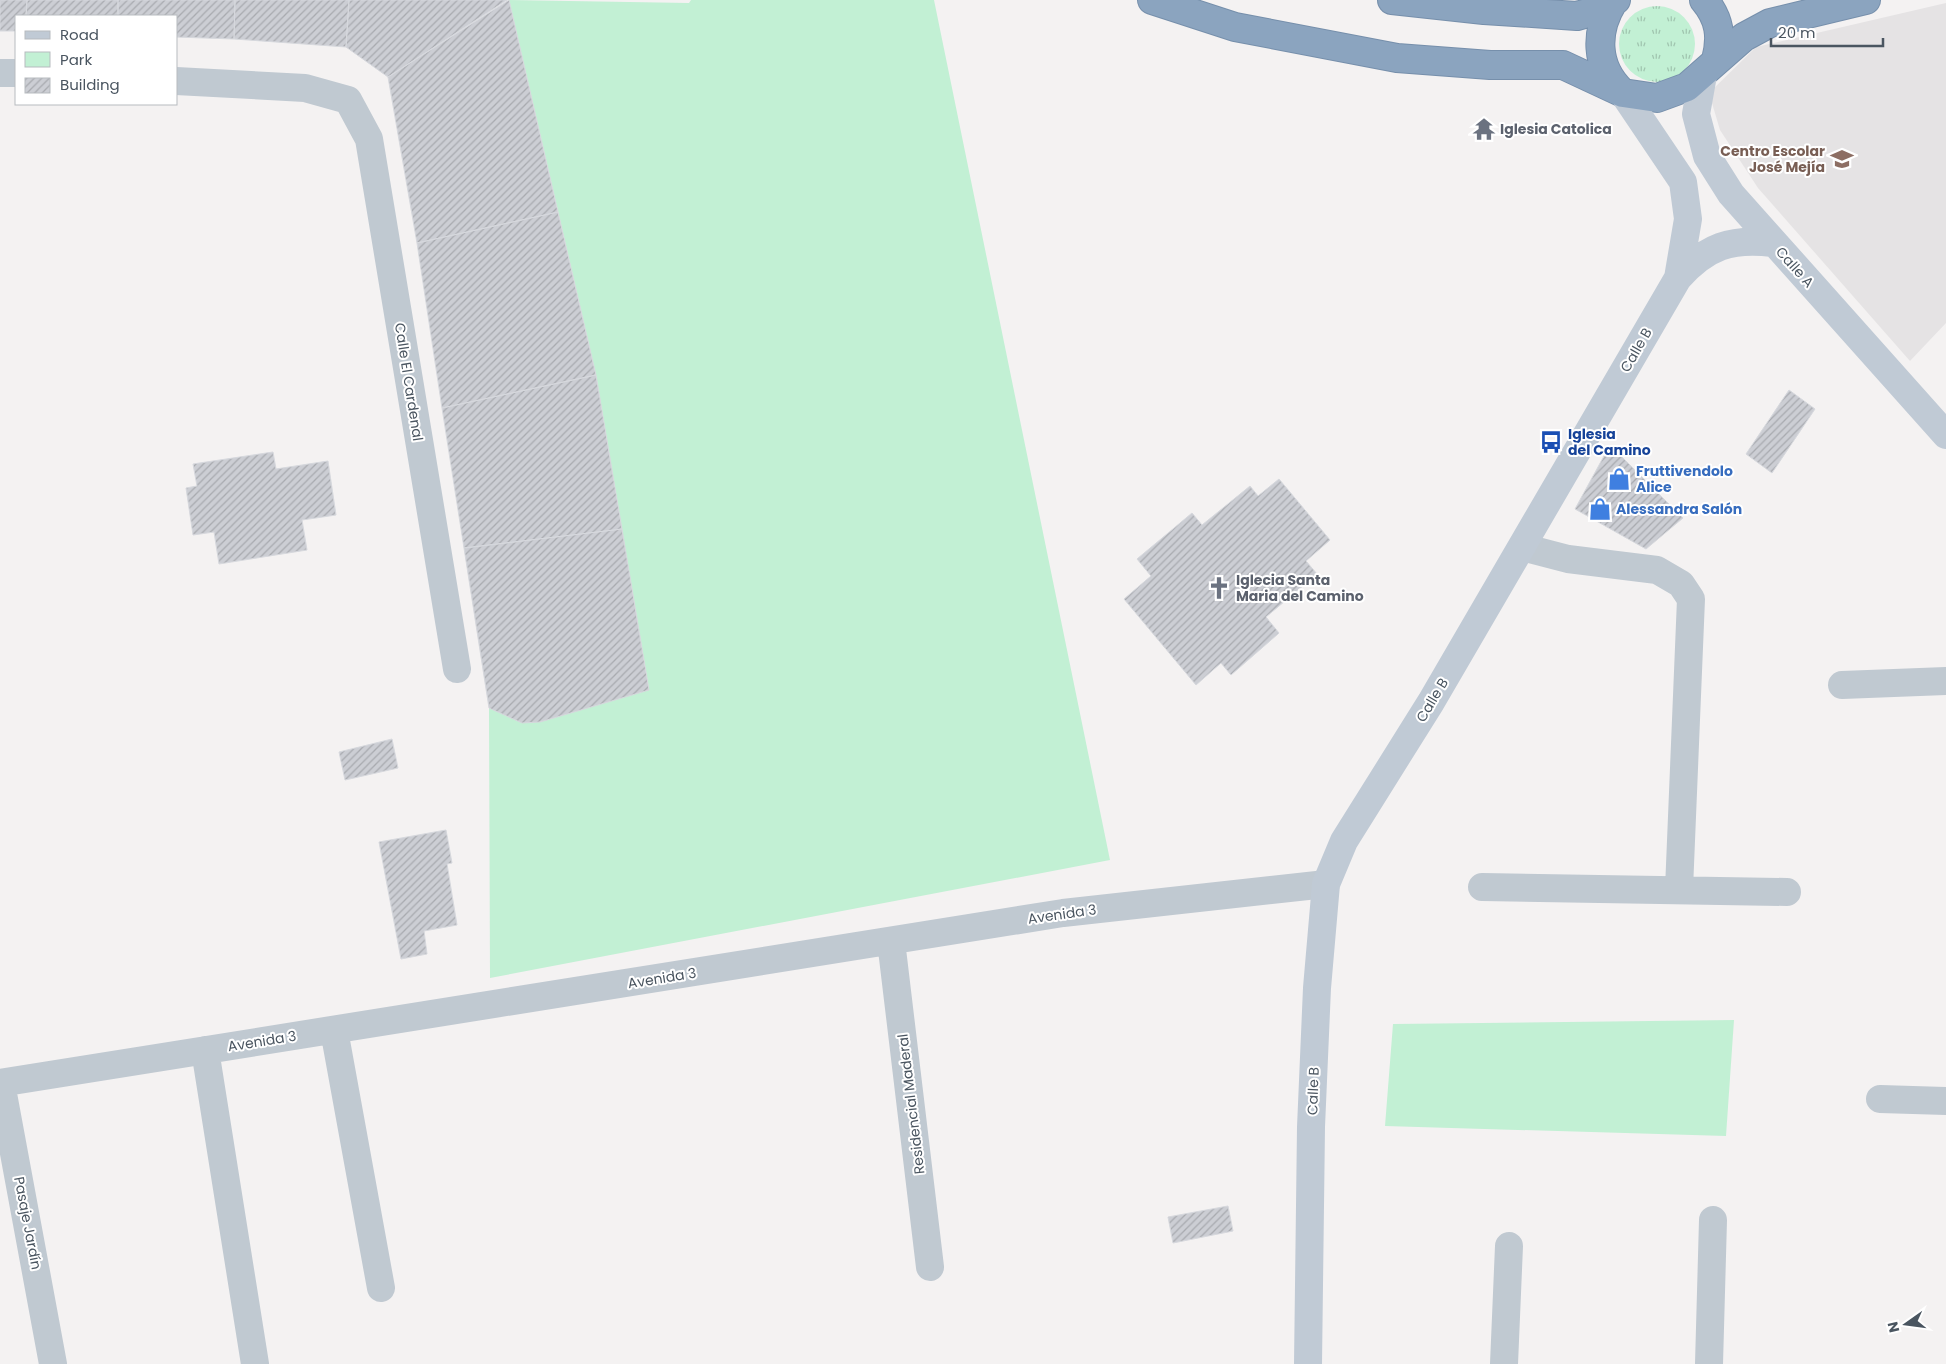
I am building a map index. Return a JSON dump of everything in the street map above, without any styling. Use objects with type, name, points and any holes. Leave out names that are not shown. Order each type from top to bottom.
[{"type":"highway","points":[[1152,0],[1235,27],[1388,57],[1490,65],[1563,65],[1623,93],[1657,98],[1686,87],[1744,36],[1770,23],[1866,0]]},
{"type":"highway","points":[[1392,0],[1484,10],[1577,16],[1598,10],[1614,1]]},
{"type":"highway","points":[[1704,0],[1712,10],[1718,25],[1720,42],[1709,67]]},
{"type":"highway","points":[[1614,1],[1602,22],[1601,55],[1609,76],[1623,93]]},
{"type":"street","name":"Calle A","points":[[1709,67],[1696,114],[1708,156],[1731,194],[1946,435]]},
{"type":"street","points":[[0,73],[15,73]]},
{"type":"street","name":"Calle El Cardenal","points":[[178,82],[305,88],[348,100],[369,139],[457,669]]},
{"type":"street","name":"Calle B","points":[[1308,1364],[1311,1127],[1317,988],[1326,884],[1344,841],[1431,702],[1678,278],[1688,219],[1683,182],[1623,93]]},
{"type":"street","points":[[1678,278],[1693,262],[1710,250],[1731,243],[1752,241],[1773,243]]},
{"type":"street","points":[[1522,547],[1568,559],[1657,570],[1681,584],[1691,599],[1679,889]]},
{"type":"street","points":[[1842,686],[1946,681]]},
{"type":"street","name":"Avenida 3","points":[[0,1083],[1063,913],[1326,884]]},
{"type":"street","points":[[1482,887],[1787,892]]},
{"type":"street","name":"Residencial Maderal","points":[[891,941],[930,1267]]},
{"type":"street","points":[[334,1030],[382,1288]]},
{"type":"street","points":[[205,1050],[255,1364]]},
{"type":"street","name":"Pasaje Jardín","points":[[0,1083],[54,1364]]},
{"type":"street","points":[[1880,1099],[1946,1101]]},
{"type":"street","points":[[1709,1364],[1713,1220]]},
{"type":"street","points":[[1504,1364],[1509,1246]]},
{"type":"shaded area","name":"Centro Escolar José Mejía","points":[[1946,3],[1946,323],[1910,361],[1758,188],[1720,130],[1709,93],[1756,47]]},
{"type":"green space","points":[[509,0],[689,3],[691,0],[934,0],[1110,860],[490,978],[489,708],[649,689],[596,375]]},
{"type":"green space","points":[[1650,6],[1664,6],[1678,12],[1689,23],[1695,37],[1692,59],[1684,71],[1664,82],[1650,82],[1636,76],[1625,65],[1619,51],[1619,37],[1625,23],[1636,12]]},
{"type":"green space","points":[[1734,1020],[1726,1136],[1385,1126],[1393,1024]]},
{"type":"building","points":[[0,0],[27,0],[26,15],[15,15],[15,31],[0,31]]},
{"type":"building","points":[[27,0],[118,0],[118,15],[26,15]]},
{"type":"building","points":[[118,0],[235,0],[234,39],[178,37],[178,15],[118,15]]},
{"type":"building","points":[[235,0],[349,0],[346,47],[234,39]]},
{"type":"building","points":[[349,0],[507,0],[388,77],[346,47]]},
{"type":"building","points":[[509,0],[558,212],[417,243],[388,77]]},
{"type":"building","points":[[558,212],[596,375],[442,408],[417,243]]},
{"type":"building","points":[[596,375],[622,529],[464,548],[442,408]]},
{"type":"building","points":[[1789,390],[1815,409],[1772,473],[1746,454]]},
{"type":"building","points":[[1610,445],[1683,518],[1646,549],[1575,509]]},
{"type":"building","points":[[273,452],[276,469],[328,461],[336,515],[302,520],[307,550],[219,564],[214,532],[193,535],[186,488],[197,486],[193,464]]},
{"type":"building","name":"Iglecia Santa Maria del Camino","points":[[1279,479],[1330,540],[1306,561],[1317,574],[1266,617],[1279,633],[1231,675],[1221,663],[1196,685],[1124,599],[1151,576],[1137,559],[1192,513],[1202,525],[1250,486],[1258,496]]},
{"type":"building","points":[[622,529],[649,690],[540,722],[522,723],[489,708],[464,548]]},
{"type":"building","points":[[392,739],[398,768],[345,780],[339,752]]},
{"type":"building","points":[[446,830],[452,863],[447,864],[457,925],[424,931],[427,954],[401,959],[379,842]]},
{"type":"building","points":[[1228,1206],[1233,1231],[1173,1243],[1168,1217]]},
{"type":"place","name":"Iglesia Catolica","points":[[1484,129]]},
{"type":"place","name":"Centro Escolar José Mejía","points":[[1842,159]]},
{"type":"place","name":"Iglesia del Camino","points":[[1551,442]]},
{"type":"place","name":"Fruttivendolo Alice","points":[[1619,479]]},
{"type":"place","name":"Alessandra Salón","points":[[1600,509]]},
{"type":"place","name":"Iglecia Santa Maria del Camino","points":[[1219,588]]}]
